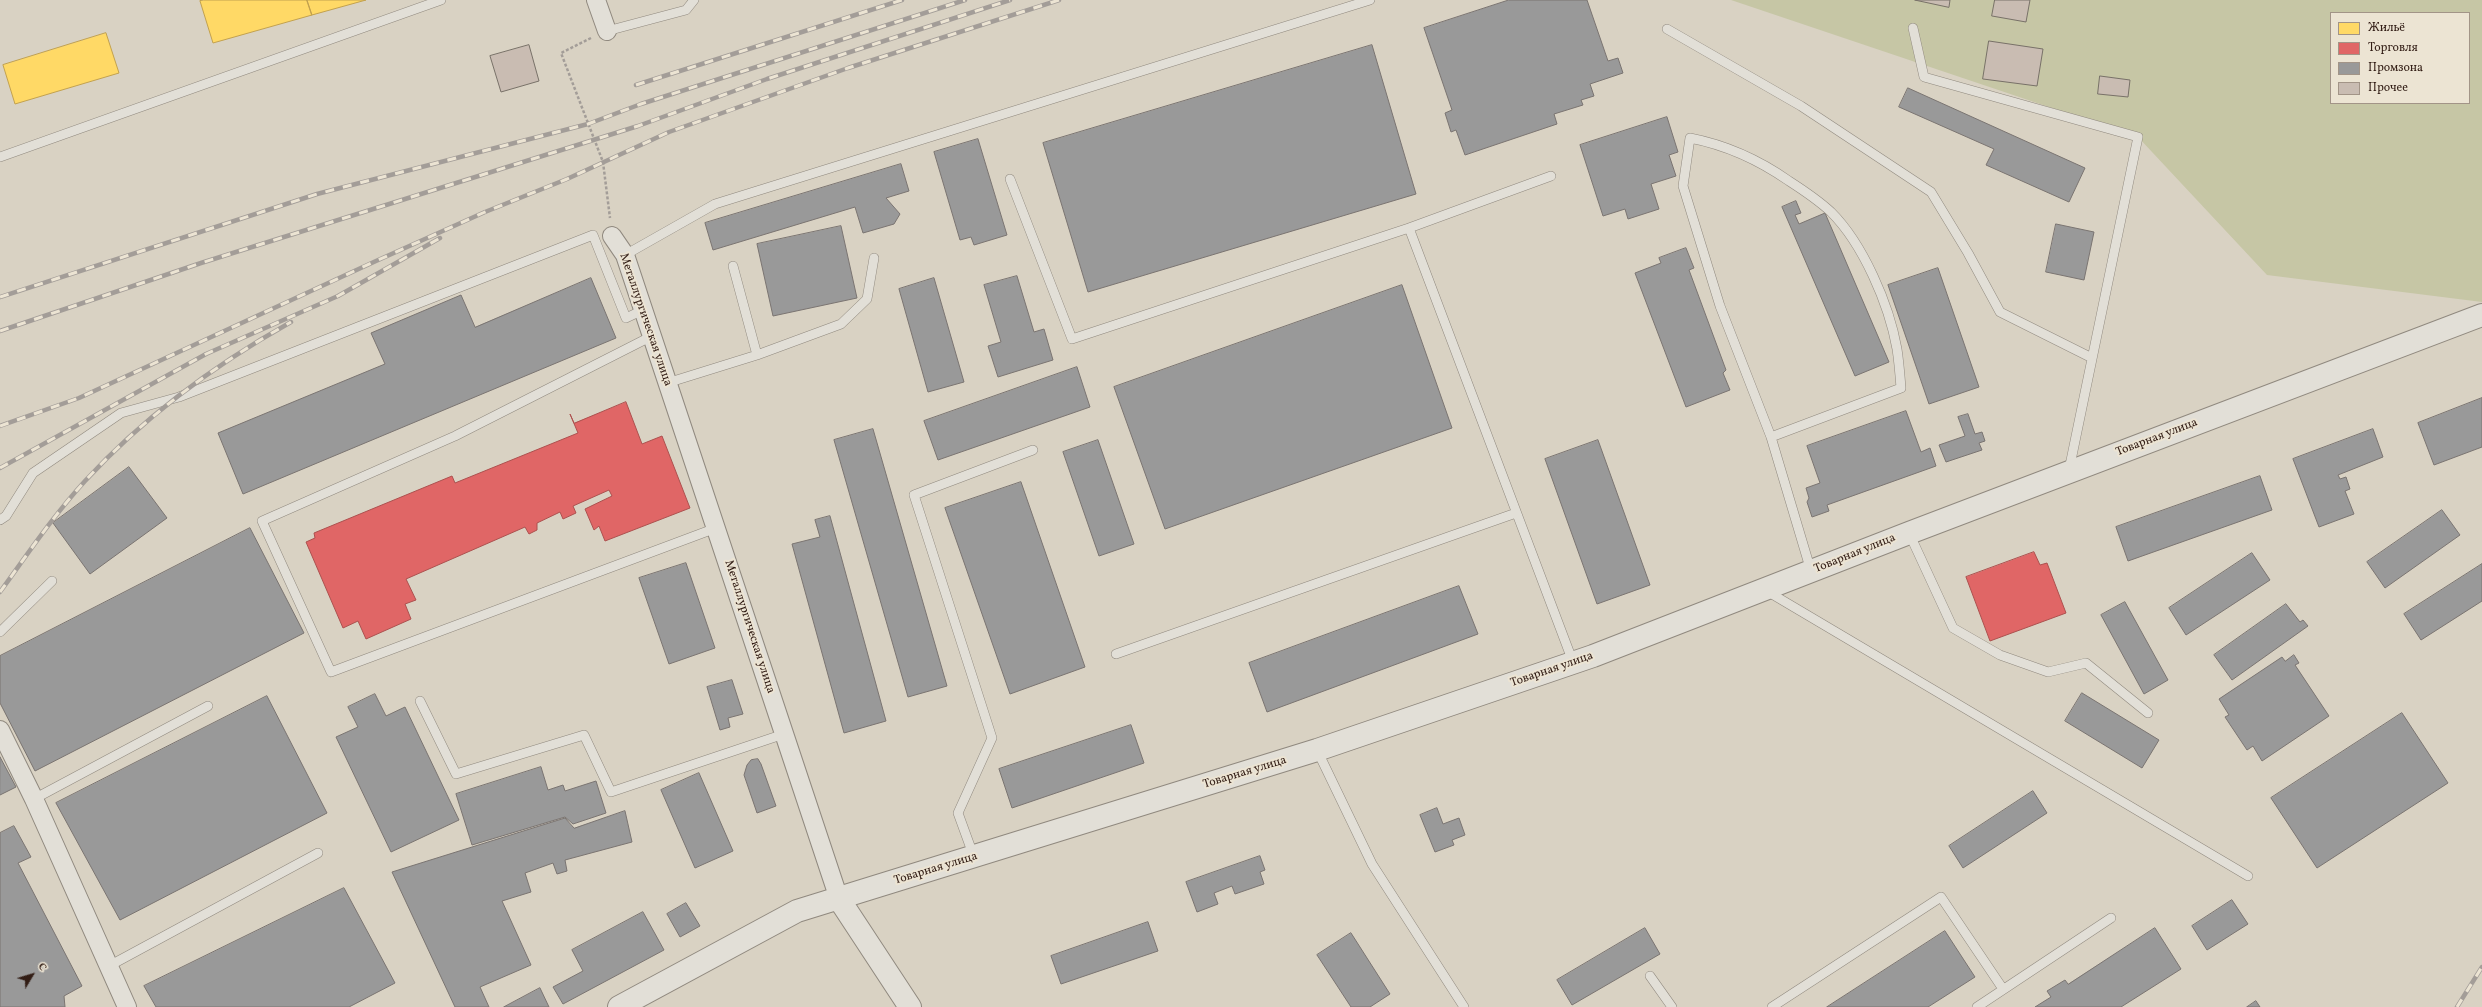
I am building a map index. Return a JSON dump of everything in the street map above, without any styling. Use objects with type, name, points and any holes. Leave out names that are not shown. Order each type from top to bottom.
[{"type":"street","points":[[596,0],[607,31]]},
{"type":"street","name":"Металлургическая улица","points":[[612,236],[625,255],[839,899],[910,1007]]},
{"type":"street","name":"Товарная улица","points":[[619,1007],[798,912],[1317,750],[1573,662],[2482,315]]},
{"type":"street","points":[[0,730],[34,799],[127,1007]]},
{"type":"lane","points":[[0,157],[441,0]]},
{"type":"lane","points":[[607,31],[686,10],[694,0]]},
{"type":"lane","points":[[625,255],[715,204],[1370,0]]},
{"type":"lane","points":[[1913,28],[1924,77],[2138,137],[2069,472]]},
{"type":"lane","points":[[1667,29],[1802,106],[1931,192],[1968,253],[2000,312],[2092,358]]},
{"type":"lane","points":[[1770,437],[1901,388],[1897,348],[1882,299],[1865,260],[1845,227],[1830,211],[1770,168],[1719,144],[1690,138],[1683,186],[1720,306],[1770,437],[1811,571]]},
{"type":"lane","points":[[1010,179],[1072,339],[1409,228],[1551,176]]},
{"type":"lane","points":[[1409,228],[1573,662]]},
{"type":"lane","points":[[0,520],[6,516],[33,473],[121,413],[179,398],[593,235],[626,318],[643,310]]},
{"type":"lane","points":[[667,383],[757,355],[841,324],[867,299],[874,258]]},
{"type":"lane","points":[[733,266],[757,355]]},
{"type":"lane","points":[[652,336],[455,436],[262,521],[331,672],[716,528]]},
{"type":"lane","points":[[974,857],[958,813],[992,738],[914,495],[1033,450]]},
{"type":"lane","points":[[1116,654],[1516,513]]},
{"type":"lane","points":[[1909,533],[1953,628],[2000,655],[2048,672],[2086,663],[2148,713]]},
{"type":"lane","points":[[0,632],[52,581]]},
{"type":"lane","points":[[1764,590],[2248,876]]},
{"type":"lane","points":[[420,701],[456,774],[584,735],[611,792],[784,734]]},
{"type":"lane","points":[[34,799],[208,706]]},
{"type":"lane","points":[[1317,750],[1372,864],[1464,1007]]},
{"type":"lane","points":[[109,966],[318,852]]},
{"type":"lane","points":[[1772,1007],[1941,898],[2003,989]]},
{"type":"lane","points":[[1977,1007],[2111,918]]},
{"type":"lane","points":[[1650,976],[1672,1007]]},
{"type":"path","points":[[607,31],[561,53],[603,162],[612,236]]},
{"type":"green space","points":[[1731,0],[2482,0],[2482,302],[2267,275],[2138,137]]},
{"type":"building: Жильё","points":[[307,0],[312,15],[213,43],[200,1]]},
{"type":"building: Жильё","points":[[307,0],[366,0],[312,15]]},
{"type":"building: Жильё","points":[[106,33],[119,73],[15,104],[3,65]]},
{"type":"building: Торговля","points":[[626,402],[642,444],[662,436],[690,508],[605,541],[599,526],[594,530],[585,509],[612,496],[609,490],[573,506],[576,513],[563,519],[560,512],[537,523],[537,530],[529,534],[525,527],[406,579],[416,600],[405,604],[411,619],[366,639],[358,621],[343,628],[306,542],[315,538],[314,533],[452,476],[455,483],[578,433],[570,414],[574,423]]},
{"type":"building: Торговля","points":[[2034,552],[2040,565],[2047,563],[2066,613],[1990,641],[1966,577]]},
{"type":"building: Промзона","points":[[1509,0],[1587,0],[1608,61],[1618,58],[1623,73],[1590,84],[1594,96],[1581,100],[1583,105],[1554,114],[1557,124],[1465,155],[1456,130],[1451,132],[1445,113],[1452,110],[1424,28]]},
{"type":"building: Промзона","points":[[1372,45],[1416,194],[1088,292],[1043,143]]},
{"type":"building: Промзона","points":[[1908,88],[2085,168],[2069,202],[1986,165],[1994,149],[1899,107]]},
{"type":"building: Промзона","points":[[1667,117],[1678,152],[1669,155],[1676,176],[1651,184],[1659,209],[1628,219],[1625,209],[1603,216],[1580,145]]},
{"type":"building: Промзона","points":[[978,139],[1007,235],[974,245],[971,237],[960,240],[934,152]]},
{"type":"building: Промзона","points":[[901,164],[909,191],[886,198],[900,214],[894,224],[863,233],[855,207],[713,250],[705,223]]},
{"type":"building: Промзона","points":[[1796,201],[1801,213],[1795,215],[1799,224],[1825,213],[1889,362],[1855,376],[1782,207]]},
{"type":"building: Промзона","points":[[2056,224],[2094,232],[2084,280],[2046,272]]},
{"type":"building: Промзона","points":[[841,226],[857,298],[773,316],[757,244]]},
{"type":"building: Промзона","points":[[1686,248],[1694,268],[1689,270],[1726,370],[1723,373],[1730,390],[1686,407],[1635,273],[1661,263],[1659,258]]},
{"type":"building: Промзона","points":[[1938,268],[1979,387],[1929,404],[1888,285]]},
{"type":"building: Промзона","points":[[1017,276],[1034,332],[1044,329],[1053,360],[998,377],[988,346],[1001,342],[984,285]]},
{"type":"building: Промзона","points":[[591,278],[616,338],[243,494],[218,433],[385,364],[371,333],[461,295],[475,327]]},
{"type":"building: Промзона","points":[[934,278],[964,382],[928,392],[899,289]]},
{"type":"building: Промзона","points":[[1402,285],[1452,428],[1165,529],[1114,387]]},
{"type":"building: Промзона","points":[[1077,367],[1090,407],[938,460],[924,421]]},
{"type":"building: Промзона","points":[[2482,398],[2482,447],[2434,465],[2418,423]]},
{"type":"building: Промзона","points":[[1906,411],[1921,452],[1930,448],[1936,466],[1827,505],[1829,511],[1812,517],[1807,502],[1809,498],[1806,488],[1820,483],[1807,446]]},
{"type":"building: Промзона","points":[[1968,414],[1975,434],[1982,432],[1985,441],[1979,443],[1982,450],[1946,462],[1939,445],[1965,436],[1958,417]]},
{"type":"building: Промзона","points":[[873,429],[947,686],[908,697],[834,440]]},
{"type":"building: Промзона","points":[[2373,429],[2383,457],[2338,475],[2340,479],[2346,477],[2350,489],[2345,491],[2354,514],[2319,527],[2293,459]]},
{"type":"building: Промзона","points":[[1098,440],[1134,544],[1099,556],[1063,452]]},
{"type":"building: Промзона","points":[[1598,440],[1650,585],[1597,604],[1545,459]]},
{"type":"building: Промзона","points":[[129,467],[167,518],[90,574],[53,523]]},
{"type":"building: Промзона","points":[[2260,476],[2272,510],[2128,561],[2116,527]]},
{"type":"building: Промзона","points":[[1021,482],[1085,667],[1010,694],[945,508]]},
{"type":"building: Промзона","points":[[2442,510],[2460,535],[2385,588],[2367,562]]},
{"type":"building: Промзона","points":[[830,516],[886,721],[844,733],[792,544],[820,537],[815,520]]},
{"type":"building: Промзона","points":[[250,528],[304,633],[35,771],[0,703],[0,656]]},
{"type":"building: Промзона","points":[[2252,553],[2270,580],[2186,635],[2169,608]]},
{"type":"building: Промзона","points":[[686,563],[715,648],[669,664],[639,578]]},
{"type":"building: Промзона","points":[[2482,564],[2482,601],[2421,640],[2404,614]]},
{"type":"building: Промзона","points":[[1459,586],[1478,634],[1267,712],[1249,663]]},
{"type":"building: Промзона","points":[[2125,602],[2168,680],[2144,694],[2101,615]]},
{"type":"building: Промзона","points":[[2286,604],[2300,622],[2303,620],[2308,626],[2232,680],[2214,655]]},
{"type":"building: Промзона","points":[[2294,655],[2299,663],[2295,665],[2329,716],[2262,761],[2253,746],[2247,750],[2225,717],[2229,715],[2219,699],[2282,657],[2285,661]]},
{"type":"building: Промзона","points":[[732,680],[743,714],[728,718],[730,727],[720,730],[707,687]]},
{"type":"building: Промзона","points":[[2082,693],[2159,740],[2142,768],[2065,721]]},
{"type":"building: Промзона","points":[[375,694],[386,716],[405,707],[459,820],[391,852],[336,737],[358,727],[348,707]]},
{"type":"building: Промзона","points":[[267,696],[327,813],[120,920],[56,803]]},
{"type":"building: Промзона","points":[[2402,713],[2448,783],[2317,868],[2271,798]]},
{"type":"building: Промзона","points":[[1131,725],[1144,763],[1012,808],[999,769]]},
{"type":"building: Промзона","points":[[0,757],[16,787],[0,795]]},
{"type":"building: Промзона","points":[[758,759],[776,806],[757,813],[744,775],[747,765],[751,760]]},
{"type":"building: Промзона","points":[[541,767],[548,790],[563,785],[565,791],[596,781],[606,813],[573,824],[565,817],[472,845],[456,794]]},
{"type":"building: Промзона","points":[[699,773],[733,851],[695,868],[661,790]]},
{"type":"building: Промзона","points":[[2033,791],[2047,813],[1963,868],[1949,846]]},
{"type":"building: Промзона","points":[[1437,808],[1443,824],[1459,818],[1465,835],[1452,840],[1454,845],[1435,852],[1420,815]]},
{"type":"building: Промзона","points":[[625,811],[632,842],[565,860],[567,871],[557,874],[553,863],[525,873],[531,892],[502,901],[531,965],[480,987],[489,1007],[455,1007],[392,872],[565,818],[574,828]]},
{"type":"building: Промзона","points":[[14,826],[31,857],[18,863],[82,986],[64,996],[65,1007],[0,1007],[0,833]]},
{"type":"building: Промзона","points":[[1260,856],[1265,870],[1260,872],[1264,884],[1235,894],[1232,886],[1214,893],[1218,904],[1197,912],[1186,882]]},
{"type":"building: Промзона","points":[[344,888],[395,983],[349,1007],[156,1007],[144,986]]},
{"type":"building: Промзона","points":[[2232,900],[2248,924],[2207,950],[2192,926]]},
{"type":"building: Промзона","points":[[686,903],[700,926],[680,937],[667,914]]},
{"type":"building: Промзона","points":[[643,912],[664,950],[563,1004],[553,987],[583,971],[572,950]]},
{"type":"building: Промзона","points":[[1148,922],[1158,951],[1061,984],[1051,956]]},
{"type":"building: Промзона","points":[[1645,928],[1660,954],[1572,1005],[1557,980]]},
{"type":"building: Промзона","points":[[2155,928],[2181,969],[2121,1007],[2035,1007],[2051,997],[2047,991],[2065,980],[2068,984]]},
{"type":"building: Промзона","points":[[1945,931],[1975,977],[1928,1007],[1827,1007]]},
{"type":"building: Промзона","points":[[1351,933],[1390,994],[1370,1007],[1351,1007],[1317,955]]},
{"type":"building: Промзона","points":[[540,988],[549,1007],[504,1007]]},
{"type":"building: Промзона","points":[[2256,1001],[2260,1007],[2247,1007]]},
{"type":"building: Прочее","points":[[1915,0],[1950,0],[1949,7]]},
{"type":"building: Прочее","points":[[1995,0],[2030,0],[2026,22],[1992,16]]},
{"type":"building: Прочее","points":[[1989,41],[2043,49],[2037,86],[1983,79]]},
{"type":"building: Прочее","points":[[529,45],[539,81],[501,92],[490,56]]},
{"type":"building: Прочее","points":[[2100,76],[2130,80],[2128,97],[2098,94]]},
{"type":"railway","points":[[636,85],[902,0]]},
{"type":"railway","points":[[0,297],[317,194],[588,124],[641,104],[965,0]]},
{"type":"railway","points":[[0,331],[201,263],[638,126],[767,79],[1010,0]]},
{"type":"railway","points":[[0,426],[79,398],[376,261],[485,212],[567,179],[669,132],[848,68],[1059,0]]},
{"type":"railway","points":[[0,468],[206,354],[338,296],[440,238]]},
{"type":"railway","points":[[0,592],[73,494],[131,435],[208,374],[263,338],[291,322]]},
{"type":"railway","points":[[2457,1007],[2482,967]]}]
